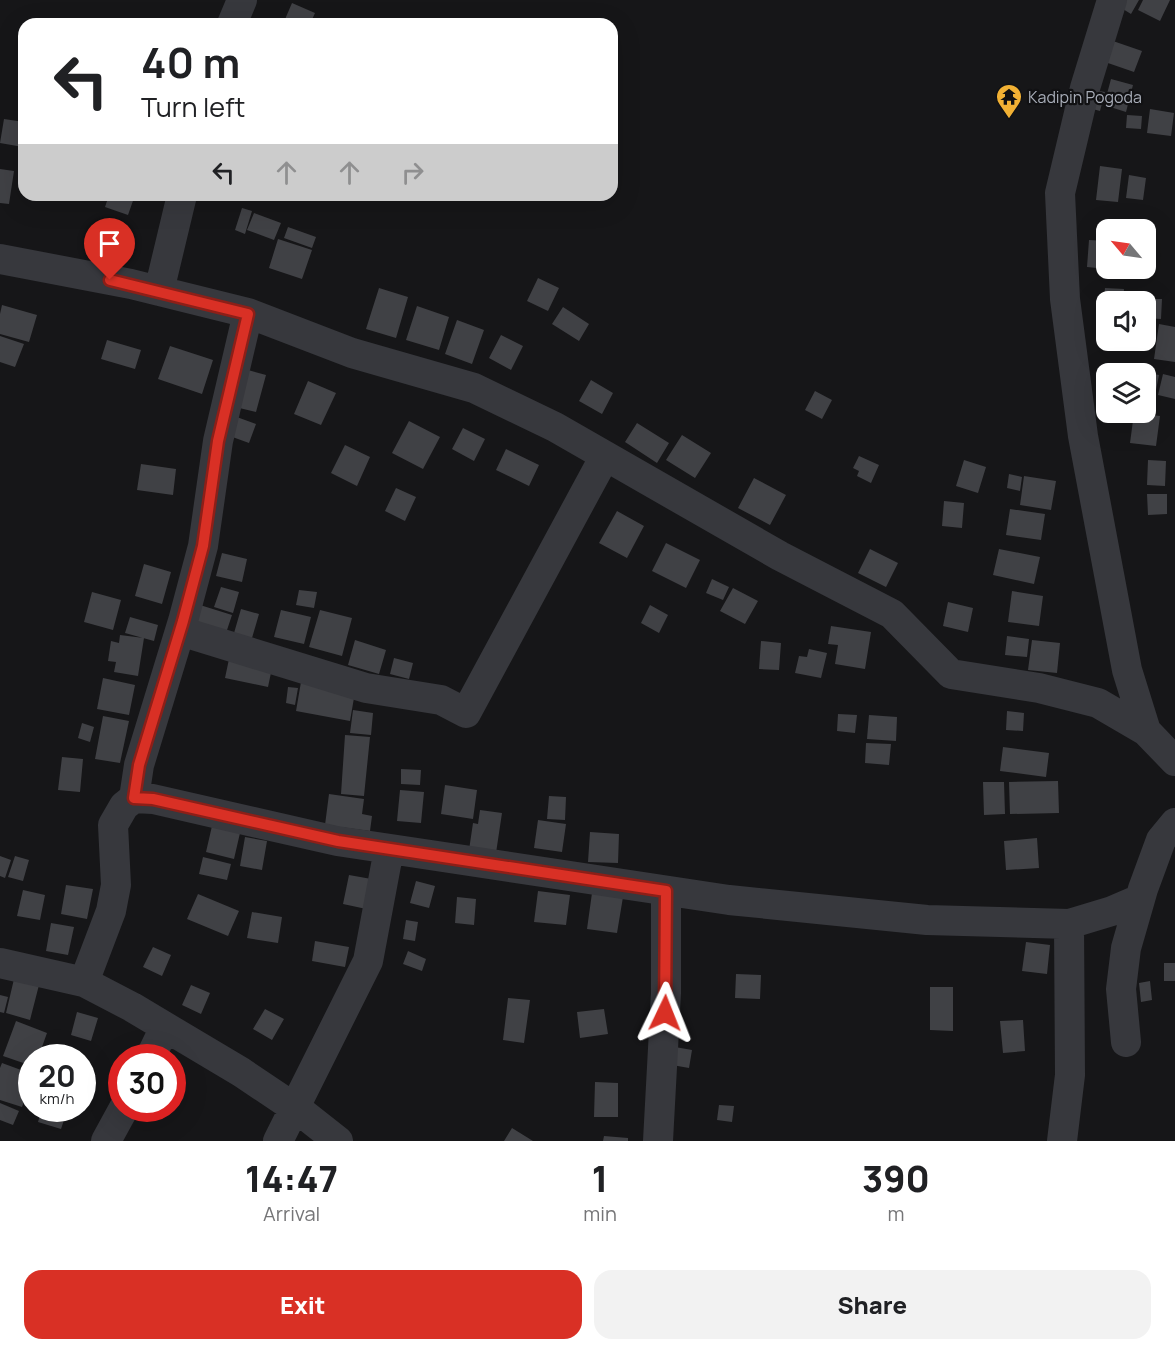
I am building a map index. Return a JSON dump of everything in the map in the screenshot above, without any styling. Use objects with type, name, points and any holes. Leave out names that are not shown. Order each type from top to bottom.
[{"type":"street","points":[[234,18],[242,0]]},
{"type":"street","points":[[1112,0],[1085,88],[1060,193],[1065,299],[1083,436],[1127,670],[1146,731]]},
{"type":"street","points":[[159,291],[181,201]]},
{"type":"street","points":[[0,259],[131,284],[248,314],[352,353],[474,388],[555,427],[780,556],[892,614],[951,674],[1039,688],[1098,704],[1146,731],[1175,761]]},
{"type":"street","points":[[134,798],[139,765],[203,546],[218,441],[248,314]]},
{"type":"street","points":[[180,631],[366,688],[441,700],[466,713],[605,456]]},
{"type":"street","points":[[84,982],[111,911],[116,885],[113,825],[124,806],[134,798],[153,799],[338,841],[389,849],[729,900],[927,920],[1069,924],[1112,911],[1140,899]]},
{"type":"street","points":[[1126,1042],[1120,989],[1126,948],[1161,840],[1175,823]]},
{"type":"street","points":[[278,1141],[368,961],[389,849]]},
{"type":"street","points":[[658,1141],[666,993],[666,891]]},
{"type":"street","points":[[1062,1141],[1070,1075],[1069,924]]},
{"type":"street","points":[[0,963],[84,982],[241,1072],[295,1108],[338,1141]]},
{"type":"street","points":[[157,1044],[165,1027]]},
{"type":"street","points":[[106,1141],[116,1122]]},
{"type":"building","points":[[1121,0],[1139,0],[1131,14],[1118,6]]},
{"type":"building","points":[[1143,0],[1170,0],[1160,21],[1138,10]]},
{"type":"building","points":[[292,3],[315,13],[313,18],[286,18]]},
{"type":"building","points":[[1113,41],[1142,51],[1134,72],[1105,62]]},
{"type":"building","points":[[1111,79],[1133,85],[1126,112],[1104,105]]},
{"type":"building","points":[[1093,90],[1105,92],[1100,111],[1089,108]]},
{"type":"building","points":[[1150,109],[1174,113],[1171,136],[1147,133]]},
{"type":"building","points":[[1127,115],[1142,116],[1141,129],[1126,128]]},
{"type":"building","points":[[4,119],[18,121],[18,146],[0,143]]},
{"type":"building","points":[[1100,166],[1122,169],[1118,202],[1096,200]]},
{"type":"building","points":[[0,169],[14,171],[9,204],[0,203]]},
{"type":"building","points":[[1129,175],[1146,178],[1143,200],[1126,198]]},
{"type":"building","points":[[107,201],[133,201],[128,215],[105,207]]},
{"type":"building","points":[[242,208],[252,211],[245,234],[235,230]]},
{"type":"building","points":[[254,213],[281,223],[274,240],[247,230]]},
{"type":"building","points":[[288,227],[316,237],[312,248],[284,238]]},
{"type":"building","points":[[278,239],[312,250],[302,279],[269,268]]},
{"type":"building","points":[[1089,240],[1096,240],[1096,268],[1087,267]]},
{"type":"building","points":[[538,278],[559,288],[548,311],[527,301]]},
{"type":"building","points":[[379,288],[408,297],[396,338],[366,329]]},
{"type":"building","points":[[1105,288],[1124,289],[1124,291],[1105,291]]},
{"type":"building","points":[[1156,299],[1162,299],[1161,319],[1156,319]]},
{"type":"building","points":[[2,305],[37,315],[29,342],[0,334]]},
{"type":"building","points":[[417,306],[449,317],[439,350],[406,340]]},
{"type":"building","points":[[563,307],[589,324],[579,341],[552,324]]},
{"type":"building","points":[[457,320],[484,330],[472,364],[445,354]]},
{"type":"building","points":[[1159,324],[1175,327],[1175,362],[1154,359]]},
{"type":"building","points":[[501,335],[523,346],[511,370],[489,358]]},
{"type":"building","points":[[0,336],[24,344],[15,367],[0,362]]},
{"type":"building","points":[[107,340],[141,350],[135,369],[101,359]]},
{"type":"building","points":[[170,346],[213,360],[202,394],[158,379]]},
{"type":"building","points":[[241,368],[266,375],[256,412],[231,406]]},
{"type":"building","points":[[1156,374],[1159,375],[1156,390]]},
{"type":"building","points":[[1163,374],[1175,377],[1175,399],[1158,395]]},
{"type":"building","points":[[591,380],[613,393],[602,414],[579,401]]},
{"type":"building","points":[[308,381],[336,393],[321,425],[294,414]]},
{"type":"building","points":[[815,391],[832,400],[822,419],[805,410]]},
{"type":"building","points":[[234,416],[256,424],[249,443],[227,435]]},
{"type":"building","points":[[1156,416],[1160,416],[1156,446],[1130,443],[1133,423],[1156,423]]},
{"type":"building","points":[[409,421],[440,437],[423,469],[392,453]]},
{"type":"building","points":[[637,423],[669,443],[657,463],[625,442]]},
{"type":"building","points":[[463,428],[485,439],[474,461],[452,449]]},
{"type":"building","points":[[682,435],[711,453],[695,478],[666,460]]},
{"type":"building","points":[[345,445],[370,457],[357,486],[331,473]]},
{"type":"building","points":[[506,449],[539,465],[529,486],[496,470]]},
{"type":"building","points":[[859,456],[879,465],[871,483],[857,476],[859,471],[853,468]]},
{"type":"building","points":[[964,460],[986,467],[978,493],[956,486]]},
{"type":"building","points":[[1148,460],[1166,461],[1165,486],[1147,485]]},
{"type":"building","points":[[141,464],[176,469],[173,495],[137,490]]},
{"type":"building","points":[[1009,474],[1022,477],[1020,491],[1007,488]]},
{"type":"building","points":[[1024,476],[1056,481],[1051,510],[1020,505]]},
{"type":"building","points":[[754,478],[786,495],[770,525],[738,508]]},
{"type":"building","points":[[396,488],[416,497],[405,521],[385,511]]},
{"type":"building","points":[[1147,494],[1167,494],[1167,514],[1148,515]]},
{"type":"building","points":[[944,501],[964,503],[962,528],[942,526]]},
{"type":"building","points":[[1010,509],[1045,514],[1041,540],[1006,535]]},
{"type":"building","points":[[617,511],[644,526],[627,558],[599,543]]},
{"type":"building","points":[[666,543],[700,560],[686,588],[652,571]]},
{"type":"building","points":[[870,549],[898,563],[886,587],[858,573]]},
{"type":"building","points":[[999,549],[1040,557],[1034,584],[993,575]]},
{"type":"building","points":[[222,553],[247,559],[242,582],[216,576]]},
{"type":"building","points":[[144,564],[171,572],[162,604],[135,596]]},
{"type":"building","points":[[712,579],[729,587],[723,600],[706,593]]},
{"type":"building","points":[[221,587],[239,592],[233,613],[214,607]]},
{"type":"building","points":[[733,588],[758,601],[745,624],[720,611]]},
{"type":"building","points":[[299,590],[317,592],[314,608],[296,605]]},
{"type":"building","points":[[1012,591],[1043,596],[1039,626],[1008,622]]},
{"type":"building","points":[[92,592],[121,600],[113,630],[84,622]]},
{"type":"building","points":[[948,602],[973,608],[968,632],[943,626]]},
{"type":"building","points":[[200,605],[232,615],[225,636],[194,626]]},
{"type":"building","points":[[650,605],[668,615],[659,633],[641,623]]},
{"type":"building","points":[[241,609],[259,614],[252,638],[234,633]]},
{"type":"building","points":[[281,610],[311,617],[304,644],[274,637]]},
{"type":"building","points":[[320,610],[352,618],[342,656],[309,647]]},
{"type":"building","points":[[130,617],[158,625],[154,641],[125,633]]},
{"type":"building","points":[[831,626],[871,632],[865,669],[835,664],[838,645],[828,644]]},
{"type":"building","points":[[120,635],[144,638],[138,676],[114,672],[116,662],[108,661],[111,641],[119,643]]},
{"type":"building","points":[[1007,636],[1029,639],[1027,657],[1005,655]]},
{"type":"building","points":[[355,640],[386,650],[379,674],[348,665]]},
{"type":"building","points":[[1032,640],[1060,643],[1057,673],[1028,670]]},
{"type":"building","points":[[761,641],[781,643],[779,670],[759,669]]},
{"type":"building","points":[[809,649],[827,653],[821,678],[795,673],[799,656],[807,657]]},
{"type":"building","points":[[394,658],[413,663],[409,679],[390,674]]},
{"type":"building","points":[[229,659],[272,668],[268,687],[225,678]]},
{"type":"building","points":[[103,678],[135,685],[129,715],[97,709]]},
{"type":"building","points":[[301,682],[355,692],[350,721],[296,711]]},
{"type":"building","points":[[288,687],[298,688],[295,705],[286,703]]},
{"type":"building","points":[[353,710],[373,713],[371,735],[350,733]]},
{"type":"building","points":[[1007,711],[1024,713],[1023,731],[1006,730]]},
{"type":"building","points":[[838,714],[857,715],[855,733],[837,731]]},
{"type":"building","points":[[869,715],[897,717],[896,741],[867,739]]},
{"type":"building","points":[[103,716],[129,721],[120,763],[95,759]]},
{"type":"building","points":[[82,723],[94,727],[90,742],[78,738]]},
{"type":"building","points":[[345,735],[370,737],[364,796],[341,794]]},
{"type":"building","points":[[866,743],[891,744],[889,765],[865,763]]},
{"type":"building","points":[[1003,747],[1049,753],[1046,777],[1000,771]]},
{"type":"building","points":[[62,757],[83,759],[80,792],[58,790]]},
{"type":"building","points":[[401,769],[421,770],[420,785],[401,784]]},
{"type":"building","points":[[1058,781],[1059,813],[1010,814],[1009,782]]},
{"type":"building","points":[[983,782],[1004,782],[1005,814],[984,815]]},
{"type":"building","points":[[445,785],[477,790],[473,819],[441,814]]},
{"type":"building","points":[[400,790],[424,792],[421,823],[397,821]]},
{"type":"building","points":[[329,794],[364,799],[362,814],[372,816],[370,831],[325,825]]},
{"type":"building","points":[[549,796],[566,797],[565,820],[547,819]]},
{"type":"building","points":[[480,810],[502,813],[496,853],[469,850],[473,823],[478,824]]},
{"type":"building","points":[[538,820],[566,824],[562,852],[534,848]]},
{"type":"building","points":[[212,826],[240,833],[234,859],[206,852]]},
{"type":"building","points":[[590,832],[619,834],[618,863],[588,862]]},
{"type":"building","points":[[245,837],[267,841],[262,870],[240,866]]},
{"type":"building","points":[[1037,838],[1039,868],[1006,870],[1004,841]]},
{"type":"building","points":[[0,856],[11,860],[5,878],[0,876]]},
{"type":"building","points":[[15,856],[29,860],[23,881],[8,877]]},
{"type":"building","points":[[203,857],[231,864],[227,880],[199,874]]},
{"type":"building","points":[[349,875],[377,880],[371,910],[343,904]]},
{"type":"building","points":[[416,881],[435,886],[429,908],[410,903]]},
{"type":"building","points":[[66,885],[93,889],[87,919],[61,914]]},
{"type":"building","points":[[23,890],[45,895],[40,920],[17,916]]},
{"type":"building","points":[[538,891],[570,895],[566,925],[534,922]]},
{"type":"building","points":[[592,893],[623,897],[617,933],[587,929]]},
{"type":"building","points":[[198,894],[239,911],[228,936],[187,919]]},
{"type":"building","points":[[457,897],[476,899],[474,925],[455,923]]},
{"type":"building","points":[[252,912],[282,917],[278,943],[247,938]]},
{"type":"building","points":[[406,920],[418,922],[415,941],[403,939]]},
{"type":"building","points":[[51,923],[74,927],[68,955],[46,951]]},
{"type":"building","points":[[315,941],[349,947],[345,967],[312,961]]},
{"type":"building","points":[[1026,942],[1050,945],[1047,974],[1022,971]]},
{"type":"building","points":[[153,947],[171,955],[162,976],[143,967]]},
{"type":"building","points":[[408,951],[426,959],[422,971],[403,964]]},
{"type":"building","points":[[1164,963],[1175,963],[1175,981],[1164,981]]},
{"type":"building","points":[[736,974],[761,975],[760,999],[735,998]]},
{"type":"building","points":[[14,979],[39,985],[30,1020],[6,1013]]},
{"type":"building","points":[[1150,981],[1152,1000],[1141,1002],[1139,983]]},
{"type":"building","points":[[191,985],[210,993],[201,1014],[182,1005]]},
{"type":"building","points":[[930,987],[953,987],[953,1031],[930,1030]]},
{"type":"building","points":[[0,995],[8,997],[4,1013],[0,1012]]},
{"type":"building","points":[[508,998],[530,1000],[524,1043],[503,1040]]},
{"type":"building","points":[[265,1009],[284,1019],[272,1040],[253,1029]]},
{"type":"building","points":[[604,1009],[608,1034],[580,1038],[577,1012]]},
{"type":"building","points":[[77,1012],[98,1018],[91,1041],[71,1035]]},
{"type":"building","points":[[1023,1020],[1025,1051],[1003,1053],[1000,1021]]},
{"type":"building","points":[[16,1021],[47,1033],[43,1044],[18,1044],[18,1061],[3,1056]]},
{"type":"building","points":[[675,1047],[692,1050],[689,1068],[672,1065]]},
{"type":"building","points":[[2,1063],[18,1069],[18,1106],[0,1100]]},
{"type":"building","points":[[595,1082],[618,1083],[618,1117],[594,1117]]},
{"type":"building","points":[[0,1103],[18,1111],[13,1125],[0,1120]]},
{"type":"building","points":[[719,1105],[734,1106],[732,1122],[717,1120]]},
{"type":"building","points":[[38,1122],[63,1122],[61,1129]]},
{"type":"building","points":[[512,1128],[533,1141],[504,1141]]},
{"type":"building","points":[[604,1136],[628,1138],[628,1141],[603,1141]]},
{"type":"place","name":"Kadipin Pogoda","points":[[1009,120]]},
{"type":"route","points":[[110,280],[248,314],[218,441],[203,546],[183,621],[139,765],[134,798],[153,799],[338,841],[666,891],[665,1013]]}]
